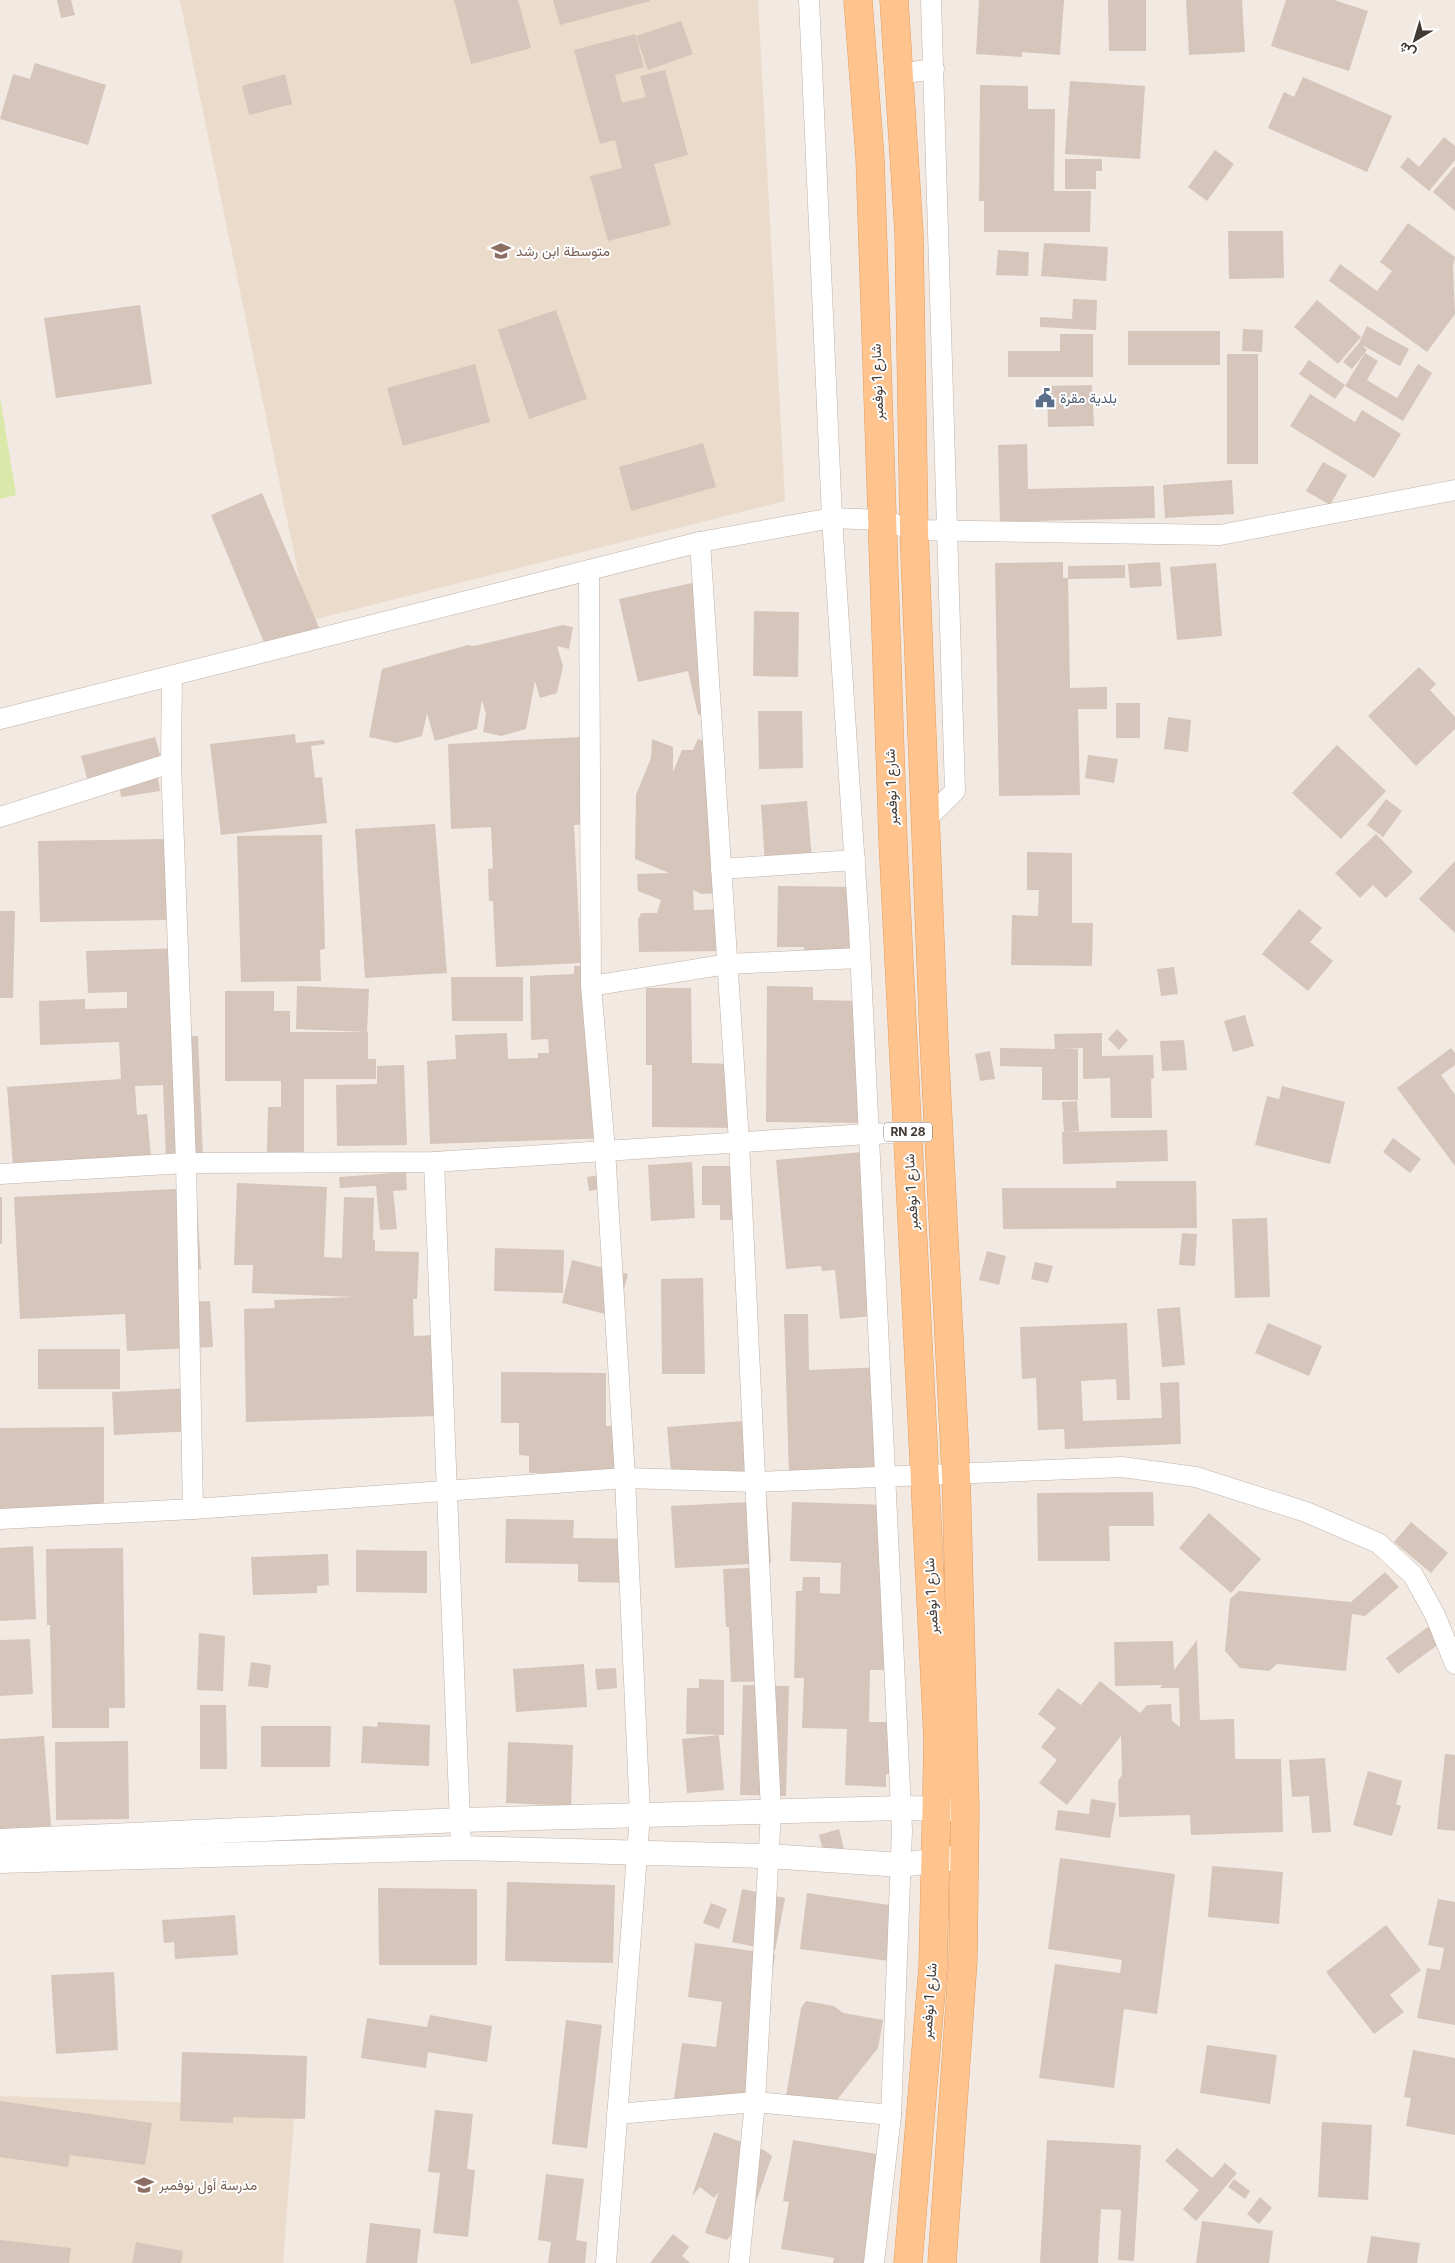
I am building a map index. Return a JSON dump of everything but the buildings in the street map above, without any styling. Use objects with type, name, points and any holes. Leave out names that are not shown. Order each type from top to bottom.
[{"type":"main road","name":"شارع 1 نوفمبر","points":[[858,0],[870,158],[893,842],[938,1741],[932,1967],[908,2263]]},
{"type":"main road","name":"شارع 1 نوفمبر","points":[[894,0],[909,233],[914,530],[925,821],[956,1476],[965,1809],[964,1960],[942,2263]]},
{"type":"street","points":[[809,0],[832,518],[855,860],[901,1808],[901,1865],[892,2115],[874,2263]]},
{"type":"street","points":[[925,821],[955,791],[931,0]]},
{"type":"street","points":[[899,74],[934,69]]},
{"type":"street","points":[[0,719],[700,542],[832,518],[882,520],[914,530],[1220,535],[1455,490]]},
{"type":"street","points":[[700,542],[739,1142],[771,1811],[755,2102],[740,2263]]},
{"type":"street","points":[[589,570],[591,986],[605,1150],[625,1478],[640,1815],[606,2263]]},
{"type":"street","points":[[172,676],[171,763],[186,1163],[193,1509]]},
{"type":"street","points":[[0,816],[171,763]]},
{"type":"street","points":[[721,869],[855,860]]},
{"type":"street","points":[[591,986],[728,964],[860,958]]},
{"type":"street","points":[[0,1174],[186,1163],[434,1162],[908,1131],[939,1132]]},
{"type":"street","points":[[434,1162],[461,1848]]},
{"type":"street","points":[[0,1519],[193,1509],[625,1478],[756,1482],[925,1475],[956,1476],[1122,1467],[1196,1477],[1306,1512],[1378,1543],[1413,1575],[1435,1615],[1455,1664]]},
{"type":"street","points":[[0,1841],[460,1820],[901,1808],[965,1809]]},
{"type":"street","points":[[0,1861],[461,1848],[768,1856],[901,1865],[935,1858],[964,1857]]},
{"type":"street","points":[[617,2114],[755,2102],[892,2115]]},
{"type":"shaded area","name":"متوسطة ابن رشد","points":[[180,0],[758,0],[785,501],[308,621]]},
{"type":"shaded area","name":"مدرسة أول نوفمبر","points":[[0,2096],[295,2106],[283,2263],[0,2263]]},
{"type":"green space","points":[[0,397],[16,495],[0,499]]},
{"type":"place","name":"متوسطة ابن رشد","points":[[501,251]]},
{"type":"place","name":"بلدية مقرة","points":[[1045,398]]},
{"type":"place","name":"مدرسة أول نوفمبر","points":[[144,2185]]}]
